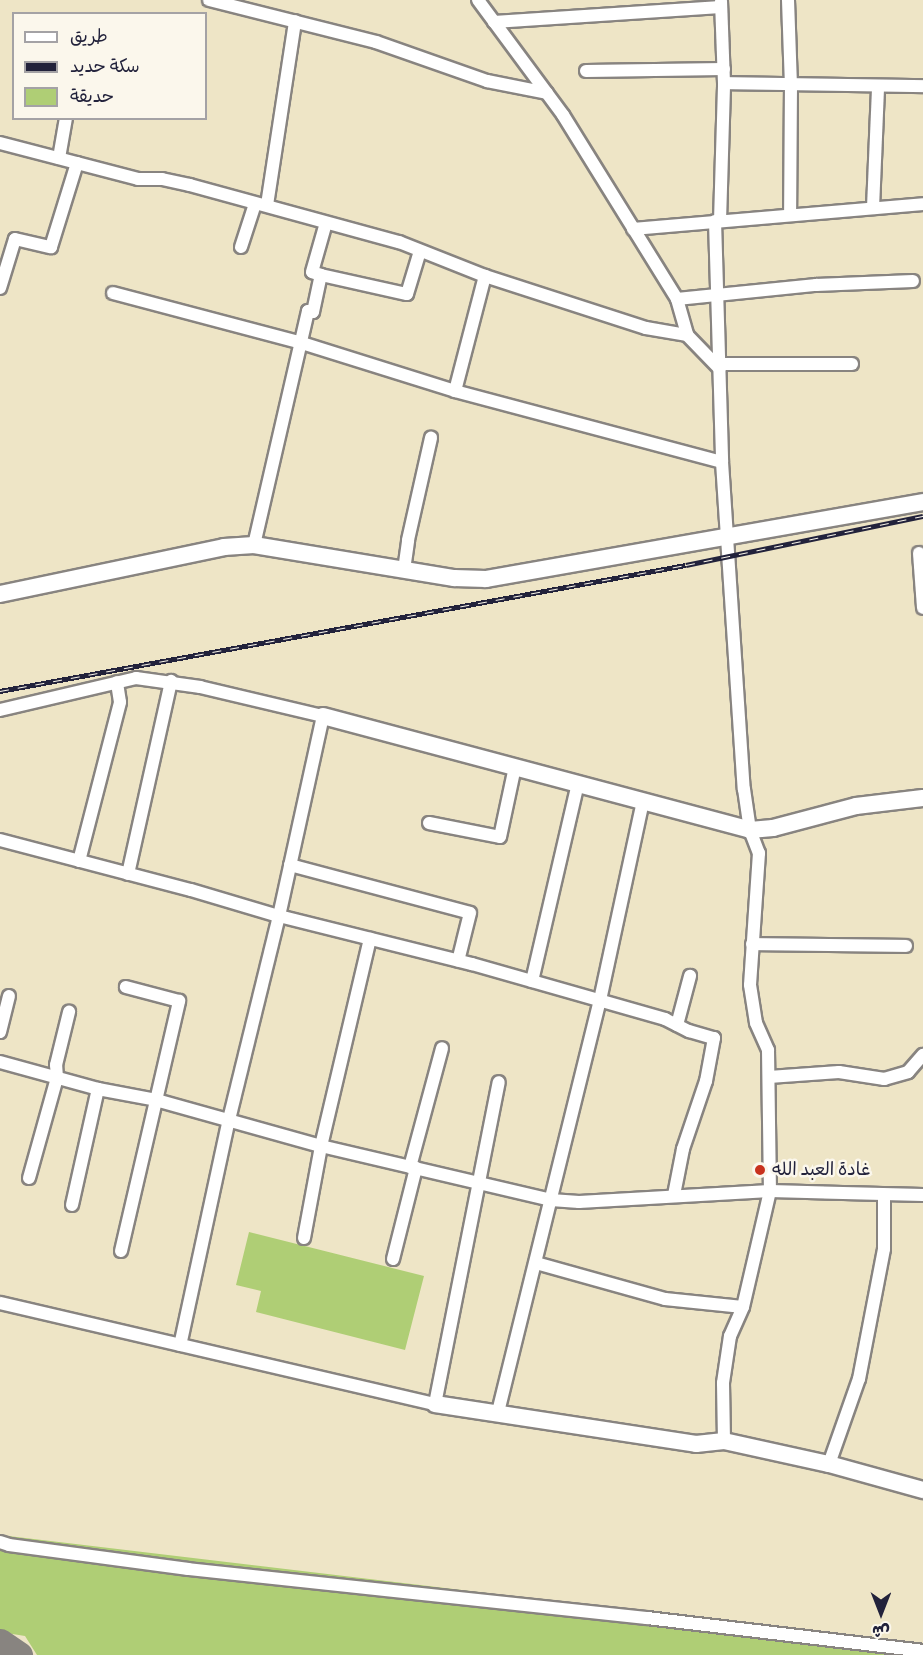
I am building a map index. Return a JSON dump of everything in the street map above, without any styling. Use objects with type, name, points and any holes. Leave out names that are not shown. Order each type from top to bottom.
[{"type":"street","points":[[209,0],[376,42],[487,81],[547,93]]},
{"type":"street","points":[[478,0],[563,115],[677,299],[687,335],[720,367],[852,364]]},
{"type":"street","points":[[788,0],[791,84],[790,215]]},
{"type":"street","points":[[494,22],[721,4],[724,83],[716,295],[722,462],[744,789],[750,830],[759,853],[750,985],[753,1008],[768,1050],[770,1191],[743,1307],[730,1336],[723,1383],[724,1441]]},
{"type":"street","points":[[241,247],[261,204],[295,21]]},
{"type":"street","points":[[586,71],[724,69]]},
{"type":"street","points":[[724,83],[923,86]]},
{"type":"street","points":[[873,208],[878,87]]},
{"type":"street","points":[[59,159],[66,120]]},
{"type":"street","points":[[0,143],[138,179],[162,179],[399,242],[485,276],[646,328],[687,335]]},
{"type":"street","points":[[0,288],[15,239],[51,247],[77,163]]},
{"type":"street","points":[[633,229],[923,204]]},
{"type":"street","points":[[326,223],[312,272],[321,275],[407,294],[420,251]]},
{"type":"street","points":[[254,545],[308,311],[313,312],[321,275]]},
{"type":"street","points":[[455,391],[485,276]]},
{"type":"street","points":[[677,299],[816,285],[913,281]]},
{"type":"street","points":[[113,293],[302,343],[455,391],[722,462]]},
{"type":"street","points":[[404,570],[408,540],[432,438]]},
{"type":"street","points":[[0,594],[224,547],[254,545],[454,578],[486,579],[923,502]]},
{"type":"street","points":[[919,553],[923,608]]},
{"type":"street","points":[[0,710],[136,678],[171,681],[323,716],[750,830],[772,828],[856,806],[923,798]]},
{"type":"street","points":[[128,874],[171,681]]},
{"type":"street","points":[[79,861],[120,702],[117,682]]},
{"type":"street","points":[[180,1345],[229,1119],[279,916],[323,716]]},
{"type":"street","points":[[429,823],[500,837],[515,767]]},
{"type":"street","points":[[532,981],[578,783]]},
{"type":"street","points":[[498,1412],[600,1000],[643,801]]},
{"type":"street","points":[[0,840],[279,916],[532,981],[665,1019],[714,1038],[706,1082],[683,1149],[674,1195]]},
{"type":"street","points":[[290,865],[470,913],[458,961]]},
{"type":"street","points":[[304,1238],[321,1146],[370,939]]},
{"type":"street","points":[[752,944],[906,946]]},
{"type":"street","points":[[677,1025],[690,976]]},
{"type":"street","points":[[121,1251],[179,1001],[126,987]]},
{"type":"street","points":[[0,1032],[9,996]]},
{"type":"street","points":[[29,1178],[57,1077],[56,1065],[69,1012]]},
{"type":"street","points":[[393,1259],[442,1048]]},
{"type":"street","points":[[769,1077],[839,1072],[884,1079],[909,1072],[923,1055]]},
{"type":"street","points":[[0,1062],[98,1089],[156,1100],[229,1119],[321,1146],[551,1200],[579,1202],[770,1191],[923,1196]]},
{"type":"street","points":[[435,1404],[477,1182],[499,1082]]},
{"type":"street","points":[[72,1205],[98,1089]]},
{"type":"street","points":[[829,1464],[859,1379],[884,1249],[884,1195]]},
{"type":"street","points":[[536,1263],[665,1299],[743,1307]]},
{"type":"street","points":[[0,1303],[435,1404],[696,1444],[724,1441],[829,1464],[923,1490]]},
{"type":"street","points":[[0,1542],[188,1569],[647,1618],[923,1651]]},
{"type":"green space","points":[[249,1232],[424,1276],[405,1350],[256,1312],[261,1291],[236,1285]]},
{"type":"green space","points":[[0,1535],[923,1645],[923,1655],[37,1655],[25,1636],[0,1632]]},
{"type":"taxiway","points":[[0,1642],[19,1655]]},
{"type":"railway","points":[[0,691],[686,565],[923,516]]},
{"type":"place","name":"غادة العبد الله","points":[[760,1170]]}]
